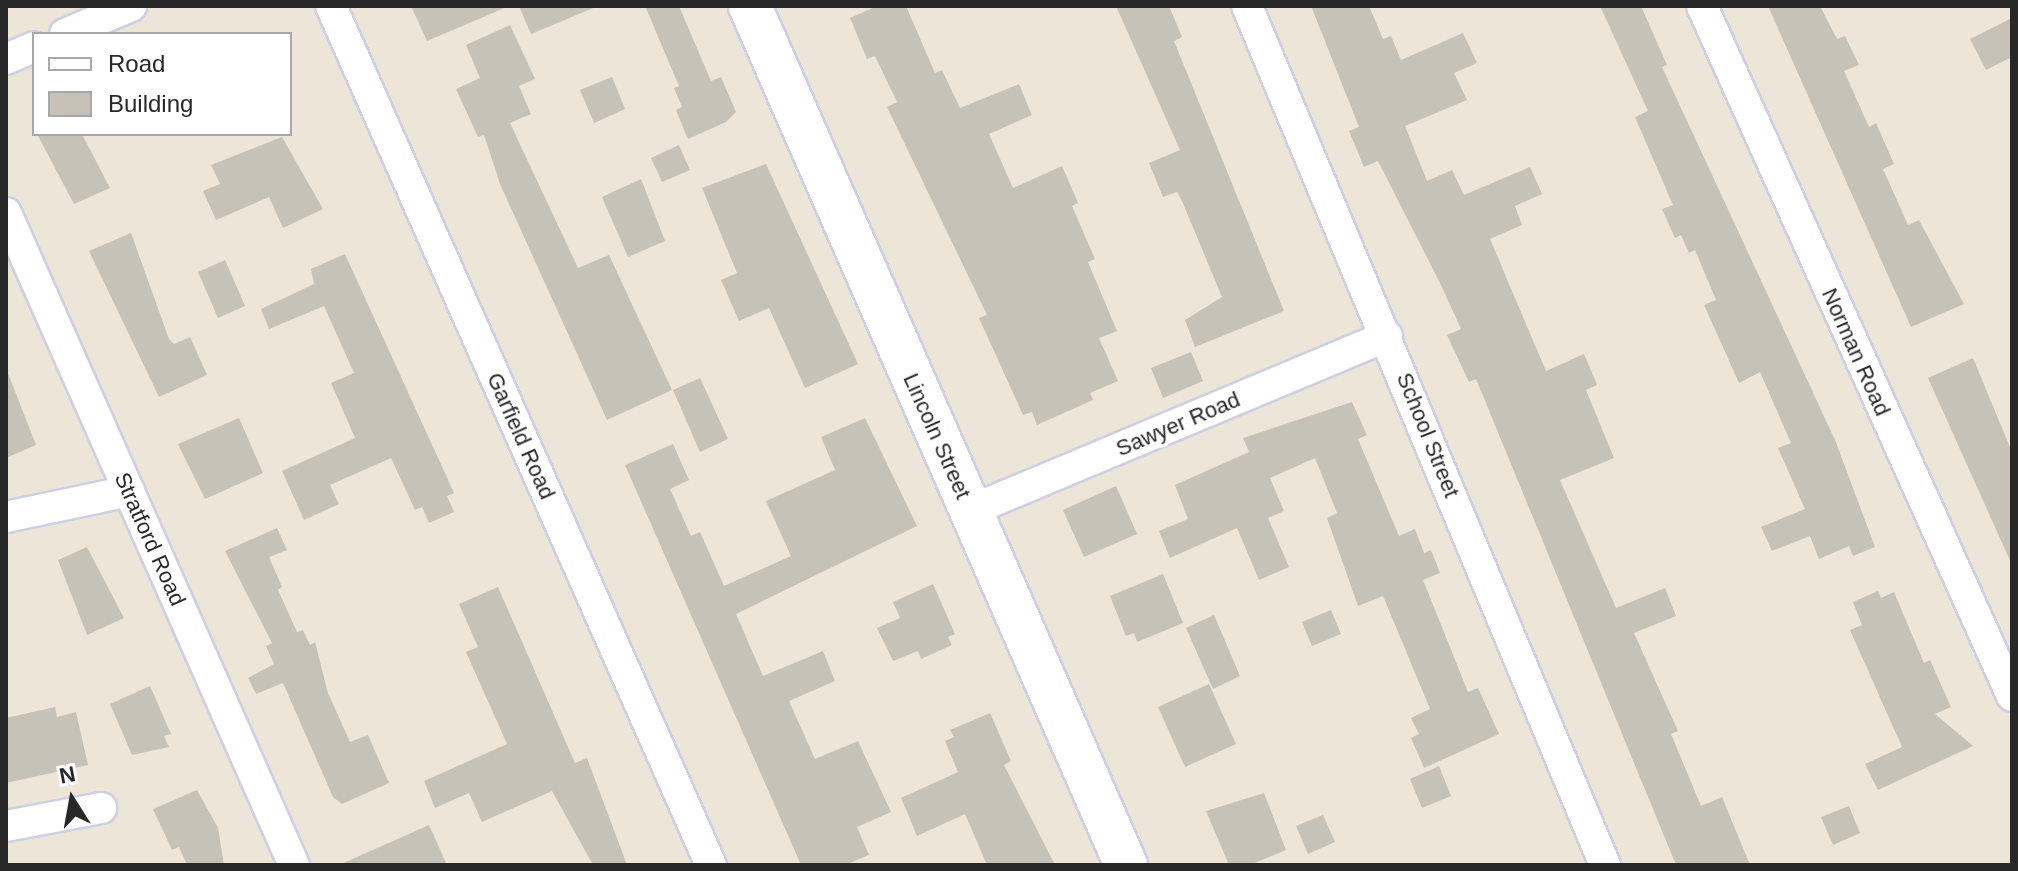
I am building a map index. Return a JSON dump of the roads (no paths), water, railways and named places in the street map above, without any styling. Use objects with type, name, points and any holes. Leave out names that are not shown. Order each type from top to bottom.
[{"type":"street","points":[[70,32],[131,6]]},
{"type":"street","name":"Garfield Road","points":[[331,6],[711,865]]},
{"type":"street","name":"Lincoln Street","points":[[750,6],[1126,865]]},
{"type":"street","name":"School Street","points":[[1247,6],[1605,865]]},
{"type":"street","name":"Norman Road","points":[[1702,6],[2012,696]]},
{"type":"street","points":[[6,59],[32,48]]},
{"type":"street","name":"Stratford Road","points":[[6,213],[294,865]]},
{"type":"street","name":"Sawyer Road","points":[[969,511],[1387,336]]},
{"type":"street","points":[[6,517],[129,491]]},
{"type":"street","points":[[6,826],[101,808]]}]
